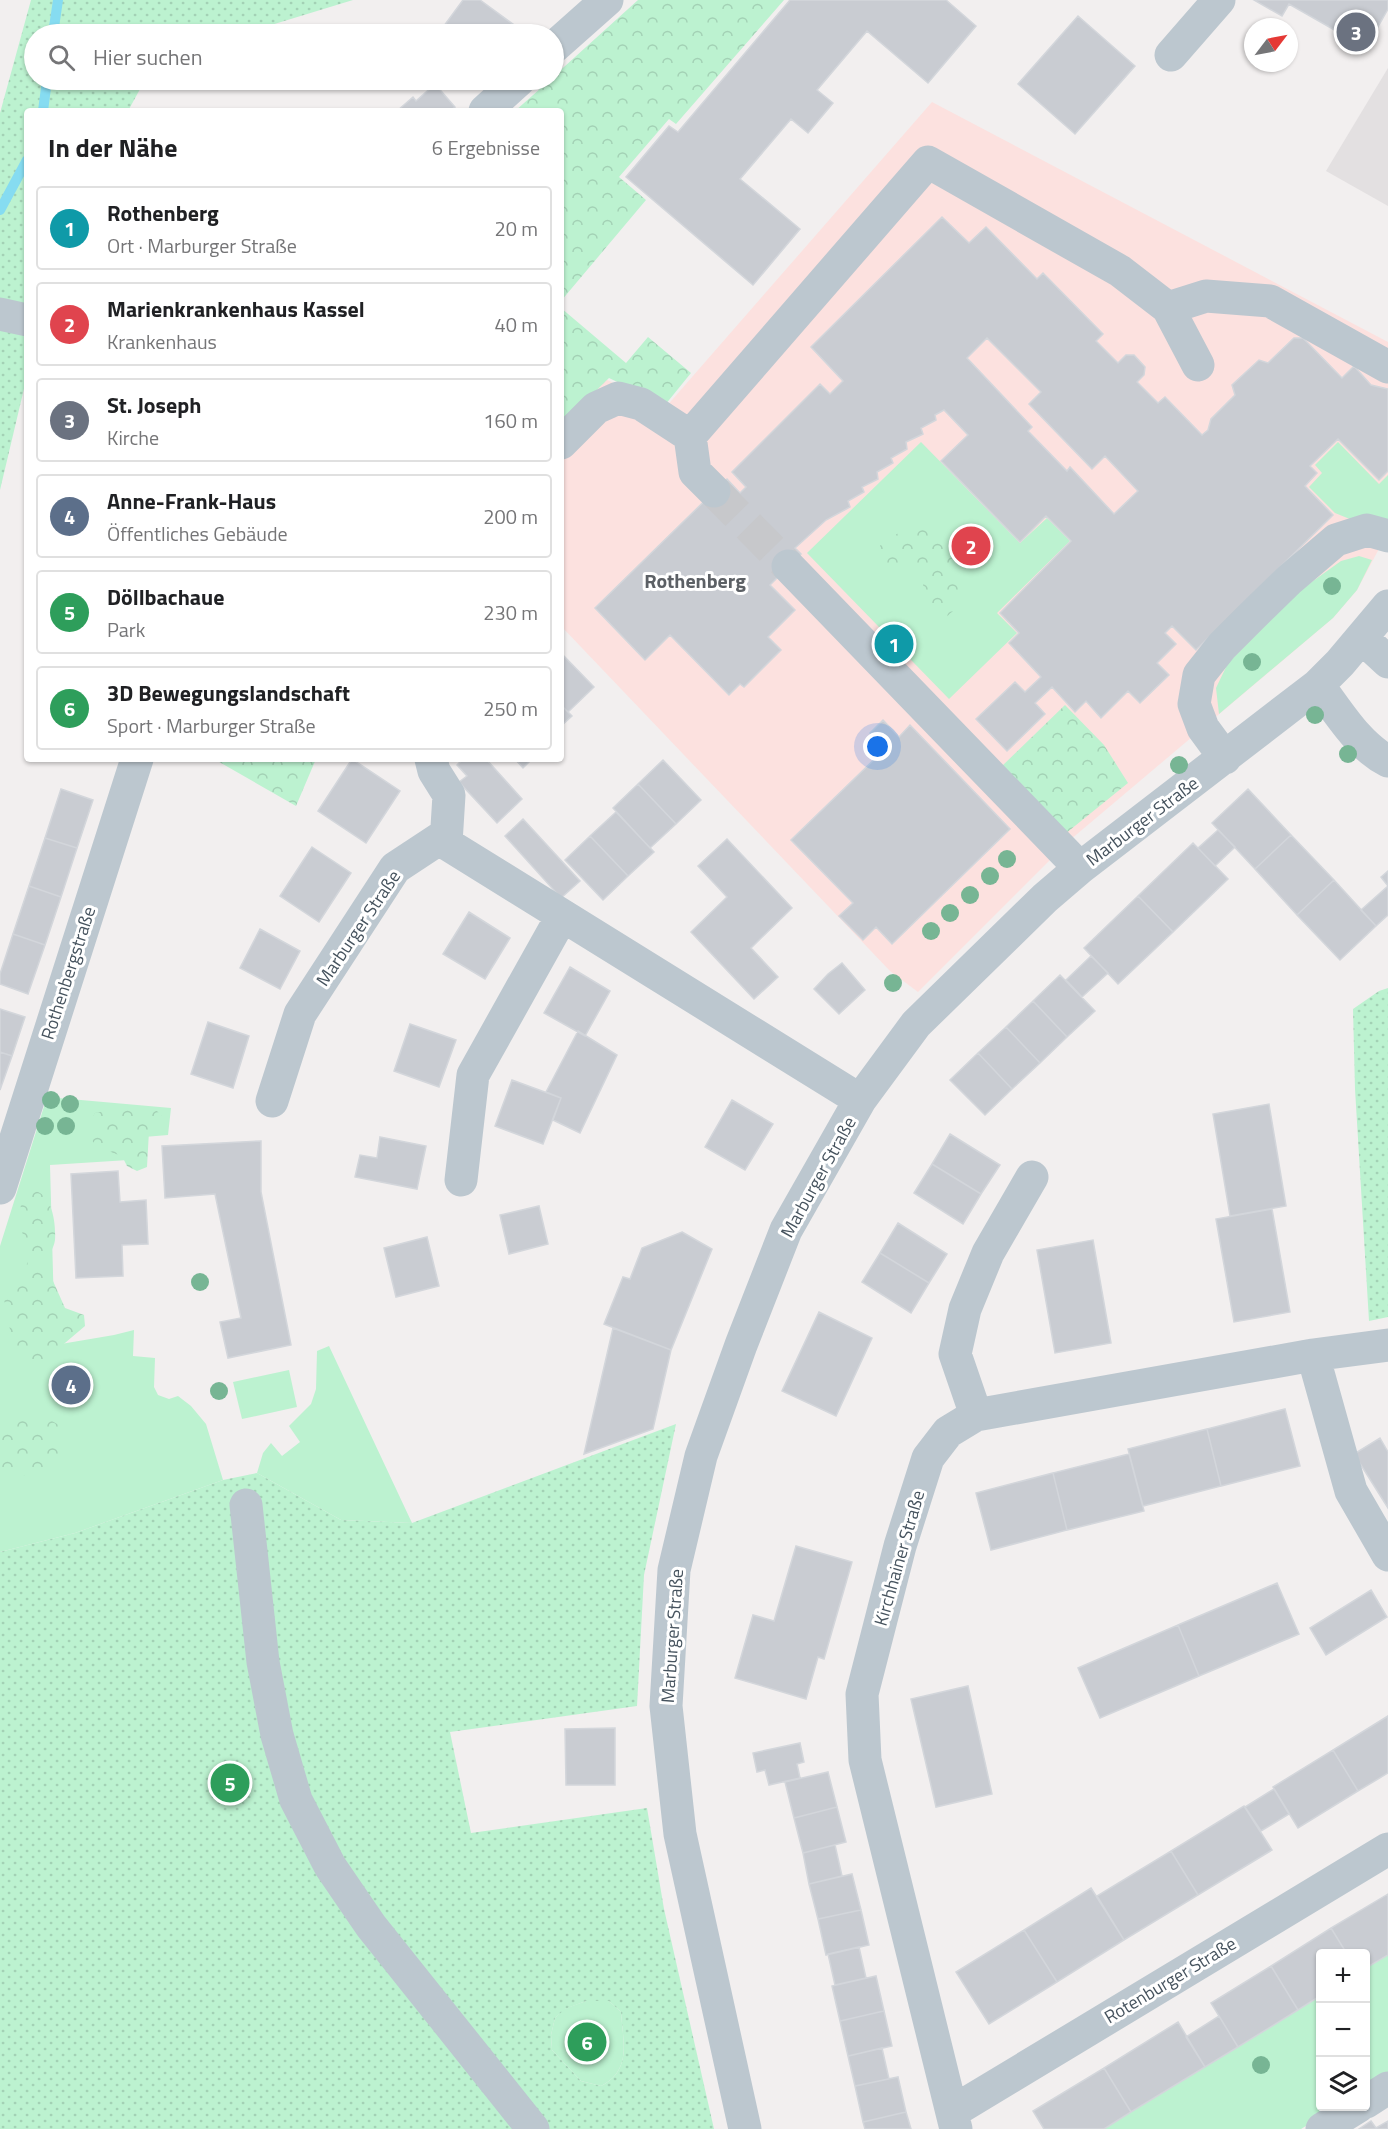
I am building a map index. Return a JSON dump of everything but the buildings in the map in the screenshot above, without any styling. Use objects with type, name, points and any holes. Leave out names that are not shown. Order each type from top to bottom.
[{"type":"street","points":[[564,38],[607,0]]},
{"type":"street","points":[[1171,55],[1219,0]]},
{"type":"street","points":[[488,108],[508,90]]},
{"type":"street","points":[[714,491],[695,472],[690,436],[928,162],[1120,271],[1168,308],[1198,365]]},
{"type":"street","points":[[1168,308],[1206,296],[1270,301],[1388,368]]},
{"type":"street","points":[[0,314],[24,319]]},
{"type":"street","points":[[564,440],[596,408],[618,398],[641,404],[690,436]]},
{"type":"street","points":[[1225,758],[1203,728],[1194,704],[1199,675],[1222,646],[1251,617],[1289,580],[1336,540],[1368,530],[1388,536]]},
{"type":"street","points":[[788,566],[1080,868]]},
{"type":"street","name":"Marburger Straße","points":[[745,2129],[680,1834],[666,1706],[674,1570],[701,1456],[786,1230],[860,1100],[916,1023],[1045,898],[1080,868],[1318,685],[1388,606]]},
{"type":"street","points":[[1362,638],[1388,662]]},
{"type":"street","points":[[1318,685],[1362,741],[1374,754],[1388,761]]},
{"type":"street","name":"Rothenbergstraße","points":[[0,1188],[136,762]]},
{"type":"street","points":[[432,762],[434,771],[449,795],[446,843]]},
{"type":"street","name":"Marburger Straße","points":[[272,1101],[300,1014],[395,868],[439,839],[860,1100]]},
{"type":"street","points":[[461,1180],[473,1075],[562,916]]},
{"type":"street","points":[[976,1415],[955,1354],[965,1309],[988,1253],[1032,1177]]},
{"type":"street","name":"Kirchhainer Straße","points":[[954,2121],[865,1760],[862,1694],[900,1546],[928,1458],[948,1432],[976,1415],[1312,1355],[1388,1345]]},
{"type":"street","points":[[1312,1355],[1351,1491],[1388,1555]]},
{"type":"street","points":[[246,1505],[262,1662],[277,1735],[296,1800],[330,1866],[371,1926],[533,2129]]},
{"type":"street","name":"Rotenburger Straße","points":[[954,2121],[1388,1848]]},
{"type":"street","points":[[1370,2099],[1388,2088]]},
{"type":"street","points":[[1322,2129],[1351,2111]]},
{"type":"shaded area","points":[[1388,68],[1388,206],[1326,171]]},
{"type":"shaded area","points":[[932,102],[1388,342],[1388,532],[1357,590],[1333,618],[1070,840],[918,992],[890,971],[564,629],[564,405],[595,374],[665,408]]},
{"type":"green space","points":[[31,0],[353,0],[275,24],[24,24]]},
{"type":"green space","points":[[638,0],[784,0],[676,124],[669,119],[619,177],[646,200],[564,297],[564,108],[518,108],[539,90],[564,90],[564,67]]},
{"type":"green space","points":[[24,26],[24,90],[140,90],[130,108],[24,108],[24,389],[0,490],[0,113]]},
{"type":"green space","points":[[564,311],[626,363],[648,337],[691,373],[665,405],[609,378],[564,422]]},
{"type":"green space","points":[[921,442],[1020,543],[1047,518],[1070,541],[997,613],[1017,633],[949,699],[807,553]]},
{"type":"green space","points":[[1338,442],[1379,484],[1388,475],[1388,531],[1367,526],[1335,513],[1309,487],[1322,473],[1315,465]]},
{"type":"green space","points":[[919,527],[941,536],[958,557],[961,584],[953,611],[943,620],[933,619],[924,609],[923,582],[917,570],[902,565],[884,569],[875,564],[872,555],[893,536]]},
{"type":"green space","points":[[1359,556],[1372,560],[1357,590],[1333,618],[1219,714],[1216,688],[1228,663],[1299,591],[1341,561]]},
{"type":"green space","points":[[1065,705],[1104,745],[1128,783],[1065,834],[1002,766]]},
{"type":"green space","points":[[219,762],[315,762],[296,806]]},
{"type":"green space","points":[[1388,988],[1388,1317],[1369,1321],[1355,1089],[1353,1009],[1379,991]]},
{"type":"green space","points":[[47,1097],[171,1108],[168,1135],[144,1137],[144,1159],[50,1165],[55,1345],[134,1330],[133,1356],[155,1358],[154,1387],[158,1395],[169,1399],[178,1396],[191,1406],[206,1424],[223,1480],[75,1533],[0,1552],[0,1246]]},
{"type":"green space","points":[[134,1108],[157,1111],[164,1119],[149,1131],[147,1167],[137,1171],[127,1166],[122,1156],[93,1142],[89,1126],[95,1113]]},
{"type":"green space","points":[[29,1190],[43,1195],[51,1208],[55,1224],[55,1240],[45,1263],[65,1308],[84,1315],[85,1326],[39,1365],[22,1365],[13,1345],[3,1294],[25,1271],[29,1256],[19,1221],[21,1204]]},
{"type":"green space","points":[[329,1346],[412,1523],[341,1520],[257,1473],[263,1453],[271,1443],[282,1456],[300,1442],[289,1426],[311,1404],[316,1389],[317,1351]]},
{"type":"green space","points":[[289,1370],[297,1407],[242,1419],[233,1382]]},
{"type":"green space","points":[[13,1415],[43,1416],[59,1425],[64,1454],[51,1467],[32,1478],[0,1467],[0,1418]]},
{"type":"green space","points":[[676,1424],[644,1575],[637,1706],[450,1732],[471,1833],[647,1808],[664,1909],[714,2129],[0,2129],[0,1552],[75,1533],[223,1480],[257,1473],[341,1520],[412,1523]],"holes":[[[586,2001],[609,2001],[621,2012],[624,2044],[617,2072],[601,2086],[581,2081],[552,2050],[551,2035],[555,2018],[565,2009]]]},
{"type":"green space","points":[[1388,1955],[1388,2075],[1370,2086],[1370,2003],[1370,1966]]},
{"type":"green space","points":[[1316,1998],[1316,2111],[1330,2111],[1301,2129],[1103,2129]]},
{"type":"green space","points":[[586,2001],[609,2001],[621,2012],[624,2044],[621,2063],[611,2079],[601,2086],[581,2081],[552,2050],[551,2035],[555,2018],[564,2009]]},
{"type":"waterway","points":[[54,24],[58,0]]},
{"type":"waterway","points":[[43,108],[46,90]]},
{"type":"waterway","points":[[0,210],[24,166]]},
{"type":"tunnel","points":[[714,491],[788,566]]},
{"type":"place","name":"St. Joseph","points":[[1356,32]]},
{"type":"place","name":"Marienkrankenhaus Kassel","points":[[971,546]]},
{"type":"place","name":"Rothenberg","points":[[894,644]]},
{"type":"place","name":"Anne-Frank-Haus","points":[[71,1385]]},
{"type":"place","name":"Döllbachaue","points":[[230,1783]]},
{"type":"place","name":"3D Bewegungslandschaft","points":[[587,2042]]},
{"type":"district","name":"Rothenberg","points":[[695,580]]}]
